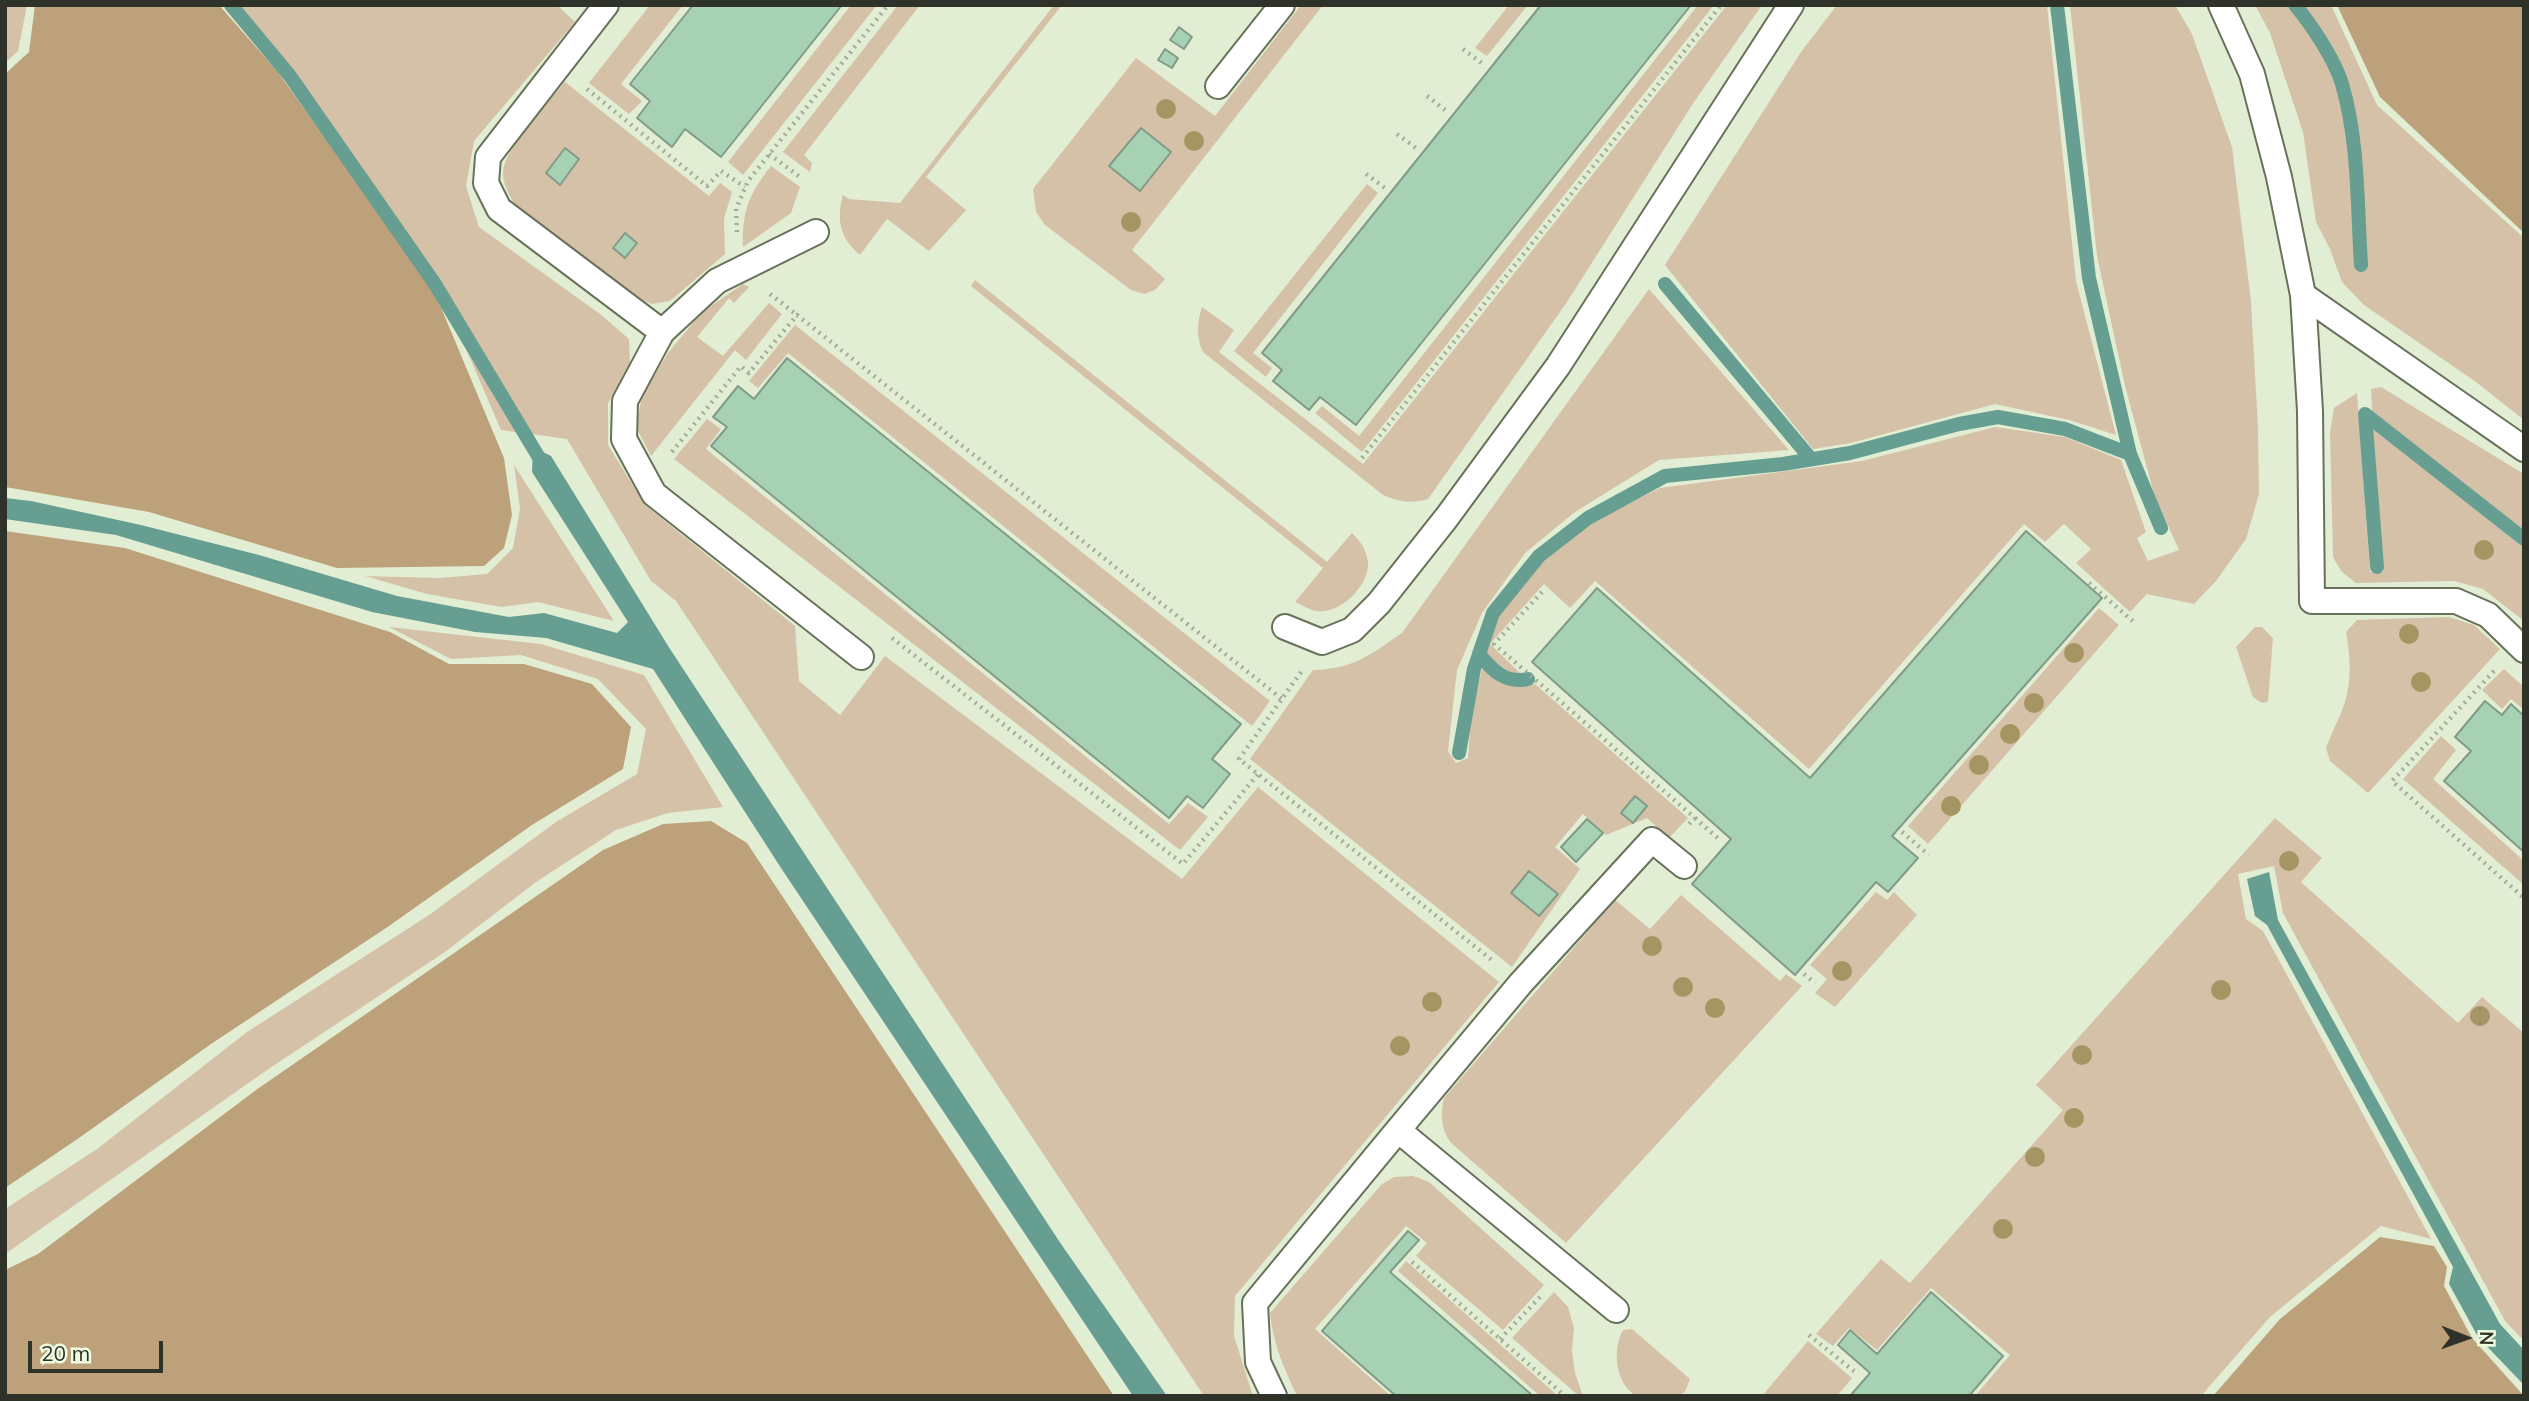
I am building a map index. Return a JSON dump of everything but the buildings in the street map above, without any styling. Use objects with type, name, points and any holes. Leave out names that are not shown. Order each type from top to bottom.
[{"type":"lane","points":[[606,5],[488,157],[486,183],[499,209],[662,332]]},
{"type":"lane","points":[[1218,86],[1282,5]]},
{"type":"lane","points":[[1285,627],[1322,642],[1352,630],[1379,603],[1447,517],[1559,366],[1791,5]]},
{"type":"lane","points":[[2221,5],[2252,74],[2279,177],[2303,295],[2310,411],[2312,601],[2456,601],[2488,615],[2513,656]]},
{"type":"lane","points":[[816,232],[717,281],[662,332],[625,401],[624,439],[653,494],[861,657]]},
{"type":"lane","points":[[2303,295],[2524,449]]},
{"type":"lane","points":[[1275,1396],[1258,1362],[1255,1303],[1521,983],[1652,839],[1684,866]]},
{"type":"lane","points":[[1398,1130],[1616,1310]]},
{"type":"path","points":[[887,5],[745,187],[736,209],[741,268],[751,279],[1282,699]]},
{"type":"path","points":[[1362,458],[1721,5]]},
{"type":"path","points":[[1464,50],[1483,64]]},
{"type":"path","points":[[578,82],[707,186],[721,171],[745,187]]},
{"type":"path","points":[[1427,96],[1445,110]]},
{"type":"path","points":[[1397,134],[1416,148]]},
{"type":"path","points":[[769,154],[800,177]]},
{"type":"path","points":[[1366,174],[1385,188]]},
{"type":"path","points":[[665,461],[741,366],[749,373],[797,314]]},
{"type":"path","points":[[2089,583],[2135,623]]},
{"type":"path","points":[[1542,592],[1494,644],[1721,841]]},
{"type":"path","points":[[885,632],[1183,864],[1258,774]]},
{"type":"path","points":[[2513,656],[2392,781],[2524,898]]},
{"type":"path","points":[[1302,671],[1239,759],[1521,983]]},
{"type":"path","points":[[1664,850],[1695,818]]},
{"type":"path","points":[[1902,832],[1929,855]]},
{"type":"path","points":[[1804,974],[1815,983]]},
{"type":"path","points":[[1412,1262],[1565,1396]]},
{"type":"path","points":[[1500,1339],[1544,1292]]},
{"type":"path","points":[[1809,1335],[1855,1372]]},
{"type":"shaded area","points":[[5,5],[27,5],[18,51],[5,63]]},
{"type":"shaded area","points":[[35,5],[219,5],[277,71],[432,286],[504,458],[512,515],[504,548],[484,566],[337,568],[149,512],[5,487],[5,74],[29,52]]},
{"type":"shaded area","points":[[229,5],[557,5],[575,22],[474,141],[466,186],[479,227],[600,314],[629,339],[630,363],[608,403],[608,445],[645,505],[795,626],[799,681],[840,715],[885,656],[1182,879],[1258,787],[1499,982],[1235,1296],[1234,1336],[1253,1396],[1204,1396],[676,601],[651,581],[567,439],[501,430],[438,284],[290,76]]},
{"type":"shaded area","points":[[650,5],[683,5],[621,84],[642,101],[629,114],[589,83]]},
{"type":"shaded area","points":[[851,5],[877,5],[743,175],[728,162]]},
{"type":"shaded area","points":[[898,5],[920,5],[804,155],[812,163],[810,172],[783,152]]},
{"type":"shaded area","points":[[1054,5],[1062,5],[926,177],[966,210],[929,251],[887,219],[860,255],[848,242],[841,228],[843,195],[849,199],[900,203]]},
{"type":"shaded area","points":[[1301,5],[1323,5],[1132,250],[1165,279],[1155,290],[1144,294],[1131,290],[1045,225],[1036,212],[1033,189],[1136,58],[1215,116]]},
{"type":"shaded area","points":[[1509,5],[1528,5],[1487,56],[1475,48]]},
{"type":"shaded area","points":[[1698,5],[1714,5],[1362,452],[1315,413],[1322,406],[1359,436]]},
{"type":"shaded area","points":[[1727,5],[1762,5],[1694,102],[1567,302],[1428,499],[1405,502],[1383,495],[1203,352],[1198,330],[1202,307],[1234,330],[1219,352],[1363,464]]},
{"type":"shaded area","points":[[1837,5],[2047,5],[2076,281],[2116,435],[2069,420],[1995,404],[1851,443],[1813,449],[1665,265],[1801,52]]},
{"type":"shaded area","points":[[2070,5],[2175,5],[2192,34],[2232,147],[2251,301],[2259,494],[2246,539],[2216,581],[2194,604],[2147,594],[2130,612],[2076,563],[2091,549],[2064,524],[2045,542],[2024,524],[1809,769],[1595,581],[1570,608],[1544,584],[1490,644],[1522,675],[1509,673],[1496,665],[1484,651],[1498,614],[1543,560],[1590,522],[1660,488],[1862,461],[1995,427],[2065,437],[2121,460],[2146,532],[2137,538],[2148,561],[2179,550],[2154,494],[2125,386],[2097,256]]},
{"type":"shaded area","points":[[2255,5],[2331,5],[2377,105],[2524,238],[2524,420],[2476,382],[2364,305],[2342,282],[2330,249],[2316,222],[2303,132],[2270,33]]},
{"type":"shaded area","points":[[2337,5],[2524,5],[2524,233],[2380,97]]},
{"type":"shaded area","points":[[565,82],[709,196],[720,183],[732,192],[724,219],[725,254],[670,301],[652,304],[637,298],[514,203],[508,192],[503,172],[505,162],[528,126]]},
{"type":"shaded area","points":[[771,166],[800,187],[791,213],[743,247],[748,203]]},
{"type":"shaded area","points":[[1367,184],[1378,193],[1253,353],[1272,368],[1266,377],[1234,351]]},
{"type":"shaded area","points":[[975,280],[1327,562],[1352,533],[1363,546],[1368,562],[1359,589],[1344,603],[1325,611],[1314,610],[1295,602],[1323,568],[971,286]]},
{"type":"shaded area","points":[[743,284],[749,287],[734,303],[729,298],[697,337],[723,356],[769,303],[782,314],[746,360],[735,350],[651,456],[636,427],[642,396],[668,353],[702,312]]},
{"type":"shaded area","points":[[1649,289],[1789,450],[1659,460],[1575,512],[1525,553],[1482,613],[1457,670],[1448,751],[1456,763],[1468,758],[1471,714],[1483,665],[1506,683],[1520,686],[1535,684],[1688,818],[1669,838],[1647,818],[1606,835],[1583,814],[1555,847],[1580,869],[1512,967],[1250,759],[1313,670],[1350,664],[1402,633]]},
{"type":"shaded area","points":[[795,325],[1270,701],[1252,726],[788,353],[758,388],[749,381]]},
{"type":"shaded area","points":[[2381,387],[2524,474],[2524,532],[2372,411],[2371,389]]},
{"type":"shaded area","points":[[2357,393],[2370,572],[2383,572],[2372,427],[2524,548],[2524,621],[2483,589],[2454,581],[2356,583],[2341,571],[2333,557],[2330,433],[2334,408]]},
{"type":"shaded area","points":[[707,419],[721,429],[706,449],[1169,824],[1188,803],[1208,817],[1180,850],[674,459]]},
{"type":"shaded area","points":[[514,465],[614,621],[538,602],[502,607],[427,594],[365,576],[439,578],[487,574],[513,548],[520,509]]},
{"type":"shaded area","points":[[5,531],[125,548],[390,632],[449,664],[524,664],[592,684],[631,727],[623,769],[532,825],[5,1188]]},
{"type":"shaded area","points":[[2099,608],[2119,625],[1928,844],[1908,826]]},
{"type":"shaded area","points":[[2449,617],[2474,625],[2500,649],[2368,793],[2330,761],[2326,748],[2345,703],[2349,684],[2350,663],[2346,632],[2357,620]]},
{"type":"shaded area","points":[[389,627],[541,644],[644,675],[723,807],[668,813],[616,830],[536,882],[445,952],[267,1070],[5,1254],[5,1209],[97,1149],[247,1032],[429,915],[556,822],[637,774],[646,729],[598,679],[521,655],[451,659]]},
{"type":"shaded area","points":[[2255,627],[2262,627],[2273,638],[2268,702],[2262,703],[2253,697],[2236,647]]},
{"type":"shaded area","points":[[2504,669],[2524,687],[2524,710],[2511,699],[2502,709],[2482,690]]},
{"type":"shaded area","points":[[2441,736],[2456,750],[2433,779],[2524,861],[2524,885],[2403,779]]},
{"type":"shaded area","points":[[2275,818],[2322,858],[2301,882],[2458,1023],[2482,997],[2524,1033],[2524,1341],[2505,1321],[2283,913],[2274,866],[2238,874],[2246,919],[2263,931],[2431,1239],[2381,1226],[2270,1317],[2201,1396],[1975,1396],[2010,1355],[1931,1288],[1877,1350],[1849,1328],[1833,1346],[1816,1334],[1881,1259],[1910,1283],[2063,1110],[2036,1085]]},
{"type":"shaded area","points":[[711,821],[747,843],[1114,1396],[5,1396],[5,1270],[38,1254],[256,1090],[603,850],[663,824]]},
{"type":"shaded area","points":[[1876,892],[1887,900],[1894,892],[1917,915],[1835,1007],[1815,993],[1827,979],[1810,965]]},
{"type":"shaded area","points":[[1681,895],[1780,981],[1786,974],[1802,986],[1566,1243],[1450,1142],[1442,1121],[1444,1098],[1615,900],[1650,929]]},
{"type":"shaded area","points":[[1413,1176],[1429,1182],[1544,1285],[1503,1330],[1416,1256],[1427,1243],[1406,1226],[1315,1329],[1391,1396],[1297,1396],[1276,1346],[1270,1313],[1381,1185],[1394,1177]]},
{"type":"shaded area","points":[[2380,1237],[2434,1246],[2447,1267],[2444,1286],[2472,1338],[2524,1396],[2213,1396],[2280,1319]]},
{"type":"shaded area","points":[[1406,1261],[1558,1396],[1540,1396],[1398,1271]]},
{"type":"shaded area","points":[[1554,1292],[1568,1307],[1574,1328],[1572,1351],[1575,1373],[1583,1396],[1579,1396],[1512,1338]]},
{"type":"shaded area","points":[[1632,1329],[1690,1379],[1685,1392],[1676,1396],[1637,1396],[1624,1384],[1618,1366],[1617,1347],[1623,1330]]},
{"type":"shaded area","points":[[1808,1341],[1852,1378],[1837,1396],[1762,1396]]},
{"type":"water","points":[[533,447],[551,456],[670,649],[1061,1244],[1167,1396],[1133,1396],[781,868],[653,669],[546,638],[475,632],[372,612],[116,535],[5,519],[5,498],[31,501],[259,555],[397,596],[509,617],[544,613],[617,633],[628,622],[532,472]]},
{"type":"water","points":[[2269,872],[2278,920],[2500,1324],[2524,1350],[2524,1385],[2478,1337],[2449,1284],[2453,1267],[2267,925],[2255,916],[2247,879]]},
{"type":"waterway","points":[[231,5],[290,76],[435,284],[541,461]]},
{"type":"waterway","points":[[2057,5],[2089,278],[2130,454],[2161,528]]},
{"type":"waterway","points":[[2295,5],[2334,64],[2348,106],[2358,197],[2361,265]]},
{"type":"waterway","points":[[1665,284],[1811,459]]},
{"type":"waterway","points":[[2377,567],[2365,414],[2524,539]]},
{"type":"waterway","points":[[1459,753],[1474,669],[1493,613],[1539,556],[1588,518],[1665,476],[1783,464],[1850,453],[1959,424],[1998,417],[2065,429],[2130,454]]},
{"type":"waterway","points":[[1479,654],[1506,678],[1528,679]]}]
